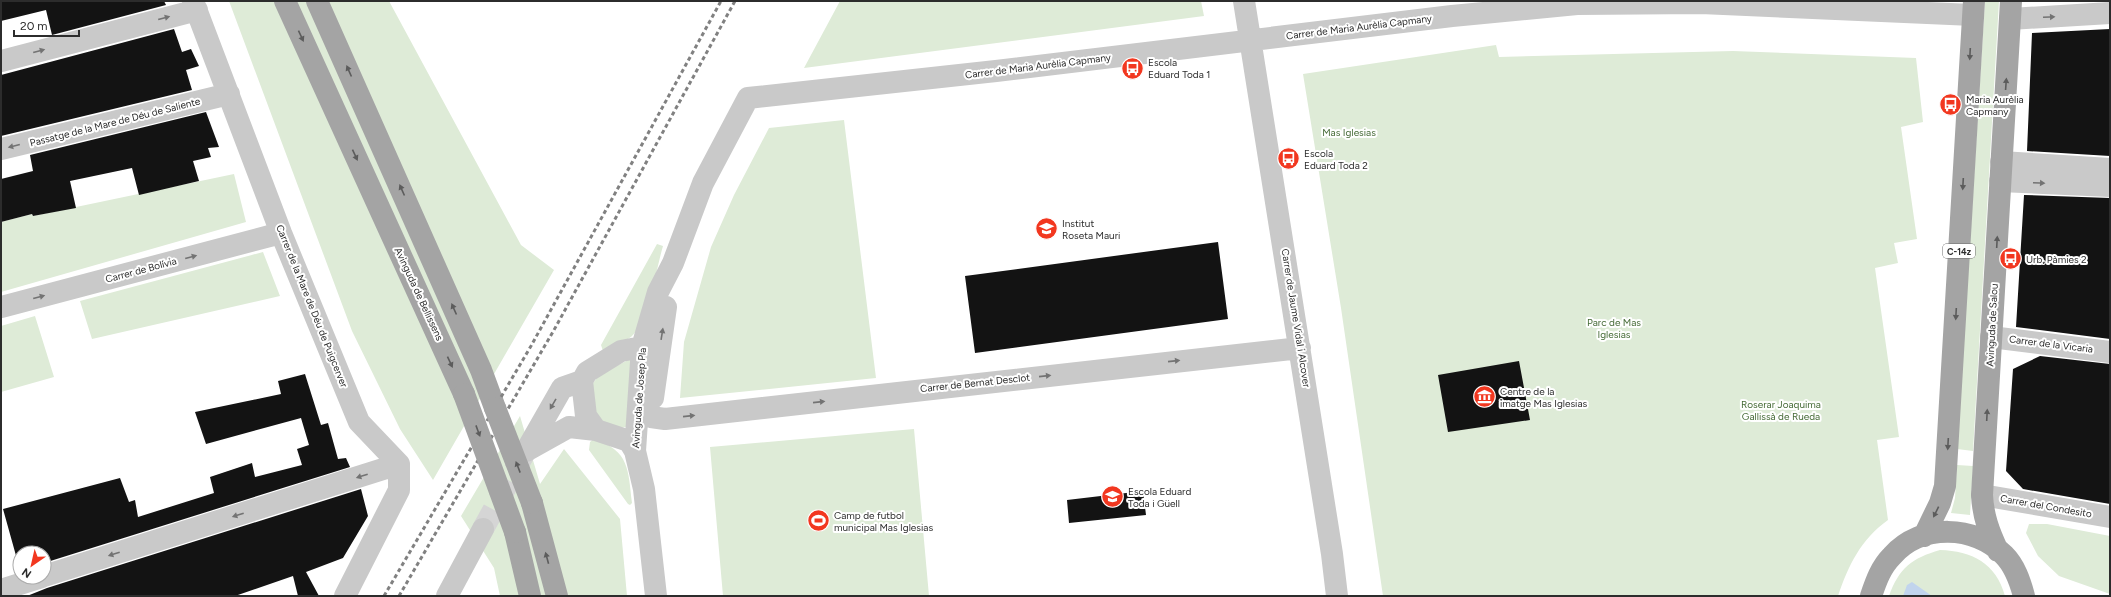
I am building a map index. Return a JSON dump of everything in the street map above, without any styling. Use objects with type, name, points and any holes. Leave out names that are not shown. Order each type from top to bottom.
[{"type":"main road","name":"Avinguda de Bellissens","points":[[285,1],[464,394],[515,532],[530,596]]},
{"type":"main road","points":[[317,1],[481,370],[532,503],[558,596]]},
{"type":"main road","name":"C-14z","points":[[1924,536],[1940,503],[1945,486],[1973,8]]},
{"type":"main road","name":"Avinguda de Salou","points":[[1998,550],[1989,531],[1983,512],[1982,495],[2010,10]]},
{"type":"main road","points":[[1871,596],[1878,575],[1892,555],[1912,540],[1936,532],[1961,532],[1985,540],[2005,555],[2018,576],[2025,596]]},
{"type":"street","name":"Carrer de Jaume Vidal i Alcover","points":[[1244,1],[1300,348],[1332,554],[1337,596]]},
{"type":"street","name":"Carrer de Maria Aurèlia Capmany","points":[[748,98],[1251,41],[1450,9],[1577,4],[1701,2],[1973,8]]},
{"type":"street","points":[[1,61],[195,6]]},
{"type":"street","name":"Carrer de la Mare de Déu de Puigcerver","points":[[195,6],[281,233],[359,422],[399,464]]},
{"type":"street","points":[[2010,10],[2110,14]]},
{"type":"street","name":"Passatge de la Mare de Déu de Saliente","points":[[1,149],[229,94]]},
{"type":"street","name":"Avinguda de Josep Pla","points":[[656,596],[644,489],[635,451],[642,347],[658,292],[673,263],[703,184],[748,98]]},
{"type":"street","points":[[2001,172],[2110,169]]},
{"type":"street","points":[[2001,172],[2110,186]]},
{"type":"street","name":"Carrer de Bolívia","points":[[1,307],[281,233]]},
{"type":"street","name":"Avinguda de Josep Pla","points":[[644,489],[650,418],[673,263]]},
{"type":"street","name":"Carrer de la Vicaria","points":[[1992,337],[2110,352]]},
{"type":"street","points":[[635,451],[629,441],[596,430],[569,427],[526,451],[562,388],[582,380],[587,372],[621,352],[642,347],[656,372]]},
{"type":"street","name":"Carrer de Bernat Desclot","points":[[650,418],[665,419],[1300,348]]},
{"type":"street","points":[[582,380],[586,416],[596,430]]},
{"type":"street","points":[[52,574],[399,464],[399,490],[345,596]]},
{"type":"street","name":"Carrer del Condesito","points":[[1982,495],[2110,517]]},
{"type":"street","points":[[447,596],[483,529]]},
{"type":"street","points":[[3,588],[14,585]]},
{"type":"green space","points":[[229,1],[389,1],[521,245],[554,270],[433,480],[400,429],[352,331]]},
{"type":"green space","points":[[840,1],[1201,1],[1204,16],[804,68]]},
{"type":"green space","points":[[1985,1],[1999,1],[1973,451],[1957,449]]},
{"type":"green space","name":"Parc de Mas Iglesias","points":[[1496,45],[1499,57],[1733,51],[1916,58],[1923,122],[1901,127],[1917,239],[1894,243],[1898,263],[1875,268],[1899,437],[1877,440],[1888,520],[1863,544],[1846,574],[1838,596],[1383,596],[1341,308],[1303,74]]},
{"type":"green space","points":[[844,120],[876,378],[680,398],[684,342],[711,247],[734,195],[769,128]]},
{"type":"green space","points":[[234,174],[246,222],[1,292],[1,222],[32,214],[33,216]]},
{"type":"green space","points":[[657,244],[663,246],[643,319],[631,337],[603,351],[601,345]]},
{"type":"green space","points":[[263,252],[280,296],[92,339],[80,301]]},
{"type":"green space","points":[[35,316],[54,377],[1,392],[1,326]]},
{"type":"green space","points":[[632,358],[628,427],[618,428],[596,418],[591,386],[599,375]]},
{"type":"green space","points":[[520,416],[540,484],[564,449],[620,519],[627,596],[500,596],[494,568],[461,516]]},
{"type":"green space","name":"Camp de futbol municipal Mas Iglesias","points":[[914,429],[929,596],[723,596],[710,447]]},
{"type":"green space","points":[[594,439],[615,449],[625,463],[628,471],[631,491],[632,503],[630,505],[589,450],[590,442]]},
{"type":"green space","points":[[1957,465],[1973,466],[1970,515],[1951,513],[1955,498]]},
{"type":"green space","points":[[2029,524],[2047,524],[2110,536],[2110,594],[2059,576],[2038,556],[2026,533]]},
{"type":"green space","points":[[1940,550],[1962,553],[1981,561],[1996,575],[2005,596],[1889,596],[1897,578],[1902,571],[1914,561]]},
{"type":"water","points":[[1912,582],[1932,596],[1903,596],[1907,585]]},
{"type":"building","points":[[1,1],[164,1],[166,5],[52,35],[46,10],[1,21]]},
{"type":"building","points":[[174,29],[182,52],[191,49],[199,66],[186,70],[192,90],[1,136],[1,75]]},
{"type":"building","points":[[2110,29],[2110,156],[2027,151],[2032,33]]},
{"type":"building","points":[[206,112],[219,147],[208,148],[211,157],[193,161],[199,181],[139,195],[132,168],[70,181],[76,208],[33,216],[32,214],[1,222],[1,179],[33,171],[30,155]]},
{"type":"building","points":[[2024,195],[2110,198],[2110,339],[2016,327]]},
{"type":"building","points":[[1218,242],[1228,319],[975,353],[965,276]]},
{"type":"building","points":[[2040,356],[2110,364],[2110,504],[2023,489],[2006,471],[2013,369]]},
{"type":"building","name":"Centre de la imatge Mas Iglesias","points":[[1519,361],[1530,420],[1448,432],[1438,375]]},
{"type":"building","points":[[305,374],[321,425],[328,423],[338,459],[346,458],[350,467],[52,560],[52,545],[13,545],[3,509],[120,478],[129,502],[135,500],[138,517],[214,493],[210,477],[252,463],[255,477],[302,465],[297,449],[309,445],[301,418],[206,444],[195,412],[281,394],[278,381]]},
{"type":"building","points":[[361,489],[368,516],[343,558],[306,572],[319,596],[298,596],[293,576],[235,596],[27,596],[47,588]]},
{"type":"building","points":[[1143,491],[1146,515],[1069,523],[1067,500]]},
{"type":"tunnel","points":[[483,529],[525,452]]},
{"type":"railway","points":[[384,596],[531,346],[721,1]]},
{"type":"railway","points":[[399,596],[554,330],[735,1]]},
{"type":"place","name":"Escola Eduard Toda 1","points":[[1133,68]]},
{"type":"place","name":"Maria Aurèlia Capmany","points":[[1950,105]]},
{"type":"place","name":"Escola Eduard Toda 2","points":[[1289,159]]},
{"type":"place","name":"Institut Roseta Mauri","points":[[1047,229]]},
{"type":"place","name":"Urb. Pàmies 2","points":[[2010,259]]},
{"type":"place","name":"Centre de la imatge Mas Iglesias","points":[[1484,397]]},
{"type":"place","name":"Escola Eduard Toda i Güell","points":[[1113,497]]},
{"type":"place","name":"Camp de futbol municipal Mas Iglesias","points":[[819,521]]},
{"type":"park label","name":"Mas Iglesias","points":[[1349,132]]},
{"type":"park label","name":"Roserar Joaquima Gallissà de Rueda","points":[[1781,410]]}]
